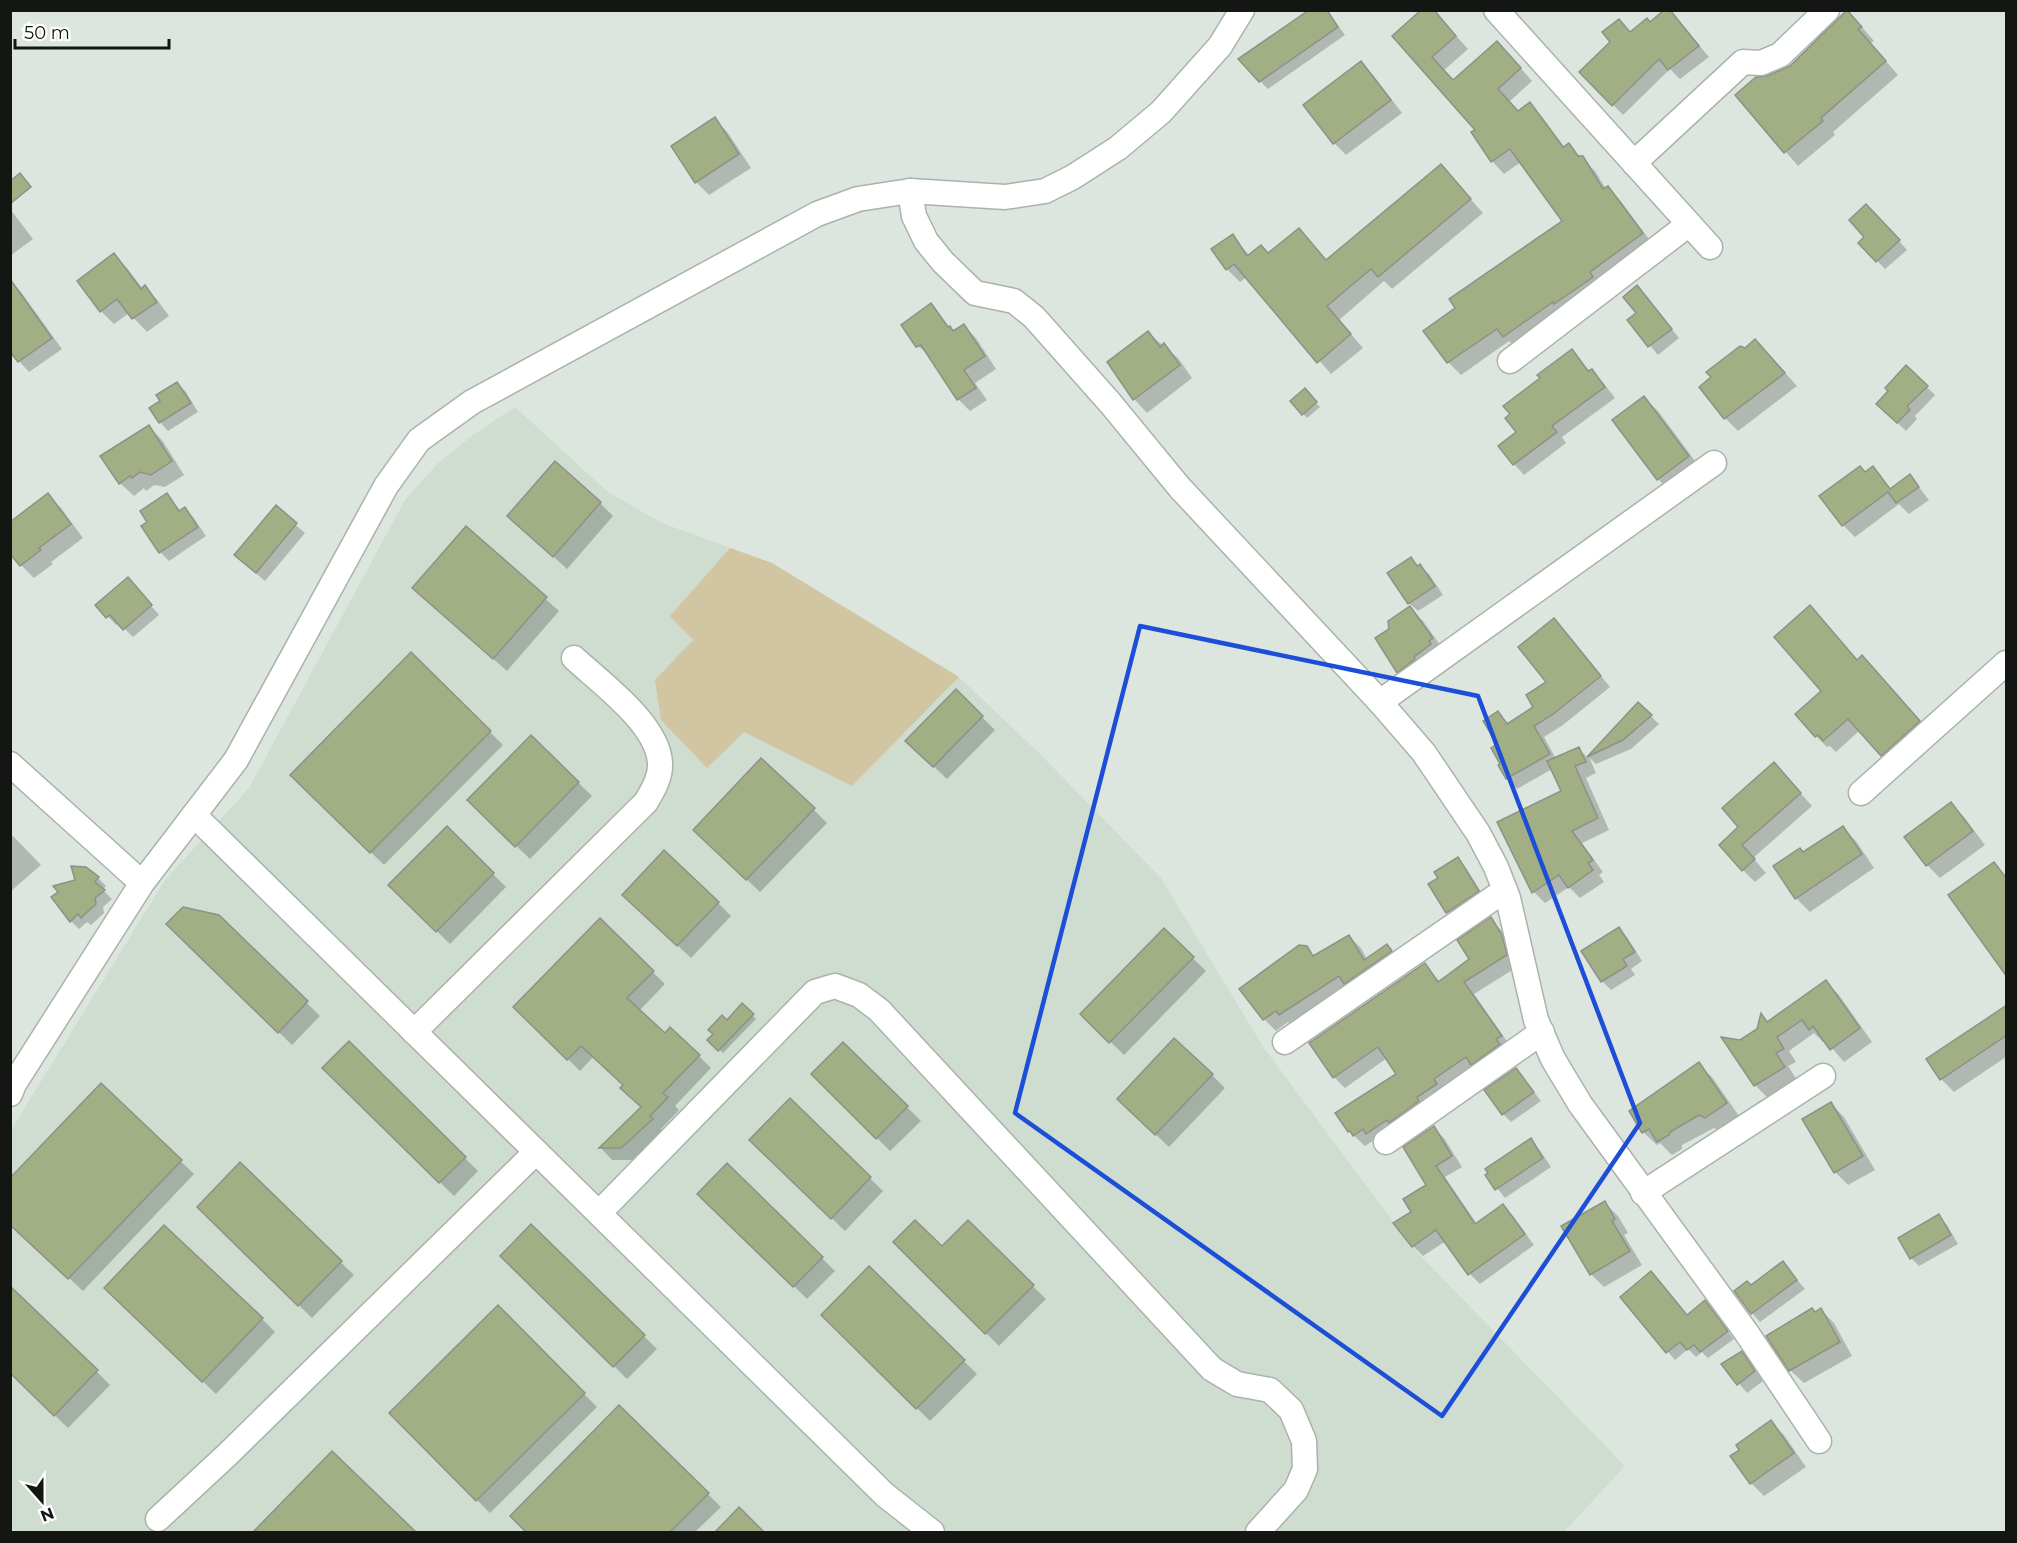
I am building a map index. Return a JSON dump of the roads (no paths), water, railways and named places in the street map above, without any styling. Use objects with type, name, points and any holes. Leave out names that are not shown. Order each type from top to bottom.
[{"type":"street","points":[[10,1094],[14,1084],[142,883],[236,760],[386,486],[419,440],[472,402],[817,214],[858,199],[909,191],[1005,197],[1045,191],[1073,177],[1118,148],[1161,112],[1220,46],[1242,10]]},
{"type":"street","points":[[1496,10],[1710,247]]},
{"type":"street","points":[[1634,163],[1743,62],[1761,63],[1780,55],[1827,10]]},
{"type":"street","points":[[909,191],[914,216],[926,241],[943,262],[975,293],[1014,301],[1034,317],[1112,404],[1180,488],[1380,702],[1424,753],[1478,832],[1496,867],[1504,890],[1536,1020],[1553,1059],[1580,1104],[1746,1332],[1819,1441]]},
{"type":"street","points":[[1510,361],[1689,225]]},
{"type":"street","points":[[1380,702],[1714,463]]},
{"type":"street","points":[[414,1032],[646,802],[657,783],[660,763],[653,741],[640,719],[574,658]]},
{"type":"street","points":[[1861,793],[2007,663]]},
{"type":"street","points":[[10,764],[142,883]]},
{"type":"street","points":[[194,815],[885,1495],[927,1531]]},
{"type":"street","points":[[1285,1042],[1504,890]]},
{"type":"street","points":[[598,1213],[815,993],[835,986],[859,995],[879,1010],[1212,1369],[1237,1384],[1270,1390],[1291,1410],[1304,1441],[1305,1469],[1296,1490],[1258,1533]]},
{"type":"street","points":[[1386,1142],[1542,1032]]},
{"type":"street","points":[[1643,1193],[1823,1076]]},
{"type":"street","points":[[158,1519],[536,1152]]}]
